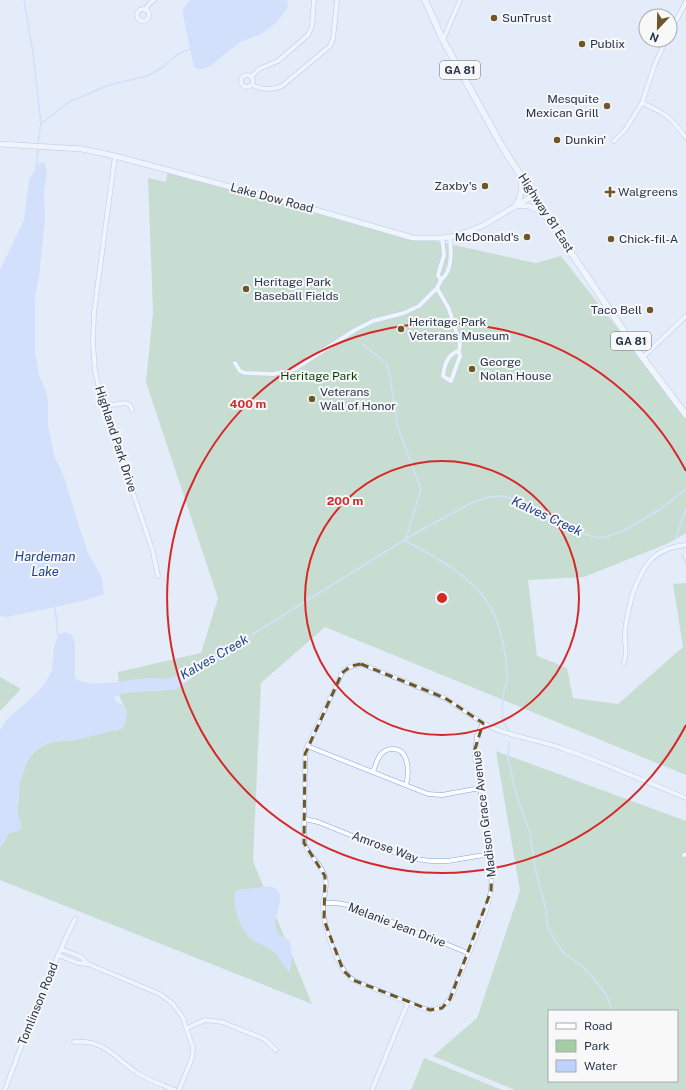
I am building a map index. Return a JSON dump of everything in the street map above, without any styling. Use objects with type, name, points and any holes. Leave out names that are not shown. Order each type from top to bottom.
[{"type":"main road","name":"Highway 81 East","points":[[425,0],[443,40],[503,148],[642,358],[686,415]]},
{"type":"street","points":[[145,10],[154,0]]},
{"type":"street","points":[[252,85],[252,77],[259,69],[278,61],[308,35],[311,27],[314,0]]},
{"type":"street","points":[[252,77],[248,75],[241,78],[240,82],[242,86],[245,88],[252,85],[265,90],[275,89],[282,86],[329,47],[333,38],[337,0]]},
{"type":"street","points":[[443,40],[460,0]]},
{"type":"street","points":[[678,17],[686,2]]},
{"type":"street","points":[[614,141],[625,130],[642,103],[655,64],[662,48]]},
{"type":"street","points":[[642,103],[666,115],[675,123],[686,138]]},
{"type":"street","name":"Lake Dow Road","points":[[0,144],[82,149],[115,156],[305,207],[413,238],[450,238],[457,236],[478,228],[534,195]]},
{"type":"street","name":"Highland Park Drive","points":[[115,156],[94,312],[93,336],[95,370],[104,406],[153,552],[158,576]]},
{"type":"street","points":[[514,207],[521,197],[522,182],[520,173]]},
{"type":"street","points":[[514,207],[529,206],[543,214],[552,223]]},
{"type":"street","points":[[441,280],[438,275],[443,252],[442,238]]},
{"type":"street","points":[[235,362],[240,371],[247,373],[273,374],[285,372],[296,368],[355,330],[373,321],[404,313],[419,306],[437,288],[441,280],[446,276],[450,263],[450,238]]},
{"type":"street","points":[[443,252],[451,252]]},
{"type":"street","points":[[437,288],[449,309],[460,344],[460,356],[449,386]]},
{"type":"street","points":[[642,358],[686,316]]},
{"type":"street","points":[[451,381],[443,376],[443,373],[449,357],[454,352],[459,351]]},
{"type":"street","points":[[104,406],[125,403],[130,405],[132,410]]},
{"type":"street","points":[[624,662],[626,653],[625,632],[627,611],[639,575],[648,562],[666,549],[686,545]]},
{"type":"street","name":"Madison Grace Avenue","points":[[482,724],[477,736],[475,749],[490,854],[492,877],[490,898],[452,995],[445,1005],[439,1010],[430,1010],[353,980],[347,976],[328,936],[324,920],[323,902],[326,879],[321,869],[305,847],[304,839],[305,760],[307,746],[342,673],[346,669],[356,665],[367,666],[444,698],[482,724],[500,732],[564,748],[686,798]]},
{"type":"street","points":[[307,746],[428,794],[436,795],[480,788]]},
{"type":"street","points":[[373,772],[382,753],[388,749],[397,750],[402,753],[406,761],[408,775],[406,786]]},
{"type":"street","name":"Amrose Way","points":[[305,819],[318,822],[415,859],[448,861],[490,854]]},
{"type":"street","name":"Melanie Jean Drive","points":[[323,902],[337,903],[356,908],[468,953]]},
{"type":"street","name":"Tomlinson Road","points":[[4,1090],[37,1003],[60,949],[75,919]]},
{"type":"street","points":[[60,949],[80,957],[88,964]]},
{"type":"street","points":[[58,955],[78,963],[88,964],[160,994],[173,1004],[183,1018],[193,1048],[192,1058],[179,1090]]},
{"type":"street","points":[[372,1090],[408,1002]]},
{"type":"street","points":[[187,1028],[205,1020],[222,1022],[264,1039],[276,1050]]},
{"type":"street","points":[[74,1042],[85,1041],[101,1046],[137,1073],[175,1090]]},
{"type":"highlighted area","points":[[361,664],[445,698],[483,723],[475,749],[492,865],[491,891],[450,999],[442,1008],[430,1010],[353,980],[343,970],[324,920],[325,876],[304,843],[305,754],[342,673],[351,666]]},
{"type":"green space","name":"Heritage Park","points":[[168,168],[364,225],[535,263],[561,256],[686,416],[686,533],[669,543],[584,577],[528,580],[537,656],[567,668],[573,698],[618,704],[683,647],[673,584],[686,583],[686,775],[325,627],[261,683],[253,861],[312,1004],[0,880],[0,847],[5,841],[8,833],[18,831],[21,824],[17,814],[19,786],[24,769],[30,758],[38,749],[50,743],[63,740],[71,741],[118,730],[127,712],[119,696],[118,672],[201,653],[218,598],[146,382],[153,312],[148,178],[166,182]]},
{"type":"green space","points":[[0,677],[21,689],[0,711]]},
{"type":"green space","points":[[496,751],[686,821],[686,1090],[515,1090],[433,1056],[477,1018],[520,891]]},
{"type":"green space","points":[[424,1058],[502,1090],[411,1090]]},
{"type":"water","points":[[191,0],[287,0],[288,7],[276,23],[261,34],[240,42],[209,67],[200,69],[194,67],[183,15],[185,6]]},
{"type":"water","name":"Hardeman Lake","points":[[39,163],[45,163],[47,171],[44,192],[45,219],[39,276],[35,297],[35,354],[39,375],[48,401],[48,425],[55,459],[61,469],[67,486],[88,553],[102,578],[104,594],[79,602],[8,617],[0,616],[0,270],[24,220],[29,181]]},
{"type":"water","points":[[65,632],[72,635],[75,643],[75,678],[90,683],[100,684],[148,678],[161,679],[173,677],[200,661],[205,662],[188,681],[178,688],[164,691],[127,693],[114,698],[124,706],[127,712],[123,728],[71,741],[65,740],[45,744],[34,751],[28,759],[20,782],[17,812],[22,827],[18,831],[8,833],[5,841],[0,847],[0,730],[7,719],[35,695],[45,683],[52,671],[54,647],[58,635]]},
{"type":"water","points":[[270,886],[277,890],[280,895],[275,921],[279,934],[290,941],[292,956],[289,972],[276,954],[250,938],[243,929],[235,907],[234,900],[237,890]]},
{"type":"waterway","points":[[24,0],[33,52],[41,124],[38,142]]},
{"type":"waterway","points":[[41,124],[69,102],[109,85],[147,76],[163,67],[178,54],[190,49]]},
{"type":"waterway","points":[[36,168],[38,150]]},
{"type":"waterway","name":"Kalves Creek","points":[[363,344],[387,364],[398,428],[421,489],[405,541]]},
{"type":"waterway","name":"Kalves Creek","points":[[200,667],[414,534],[473,502],[490,497],[502,496],[517,500],[539,510],[578,532],[598,538],[606,537],[625,530],[659,510],[686,489]]},
{"type":"waterway","points":[[676,537],[686,509]]},
{"type":"waterway","points":[[405,541],[458,572],[481,593],[490,606],[498,625],[505,652],[507,676],[503,697],[502,721],[509,730]]},
{"type":"waterway","points":[[682,555],[686,565]]},
{"type":"waterway","points":[[55,607],[58,636]]},
{"type":"waterway","points":[[509,742],[508,758],[516,794],[530,833],[535,868],[546,910],[548,928],[564,953],[582,966],[595,980],[607,996],[612,1010]]},
{"type":"place","name":"SunTrust","points":[[494,18]]},
{"type":"place","name":"Publix","points":[[582,44]]},
{"type":"place","name":"Mesquite Mexican Grill","points":[[607,106]]},
{"type":"place","name":"Dunkin'","points":[[557,140]]},
{"type":"place","name":"Zaxby's","points":[[485,186]]},
{"type":"place","name":"Walgreens","points":[[610,192]]},
{"type":"place","name":"McDonald's","points":[[527,237]]},
{"type":"place","name":"Chick-fil-A","points":[[611,239]]},
{"type":"place","name":"Heritage Park Baseball Fields","points":[[246,289]]},
{"type":"place","name":"Taco Bell","points":[[650,310]]},
{"type":"place","name":"Heritage Park Veterans Museum","points":[[401,329]]},
{"type":"place","name":"George Nolan House","points":[[472,369]]},
{"type":"place","name":"Veterans Wall of Honor","points":[[312,399]]}]
